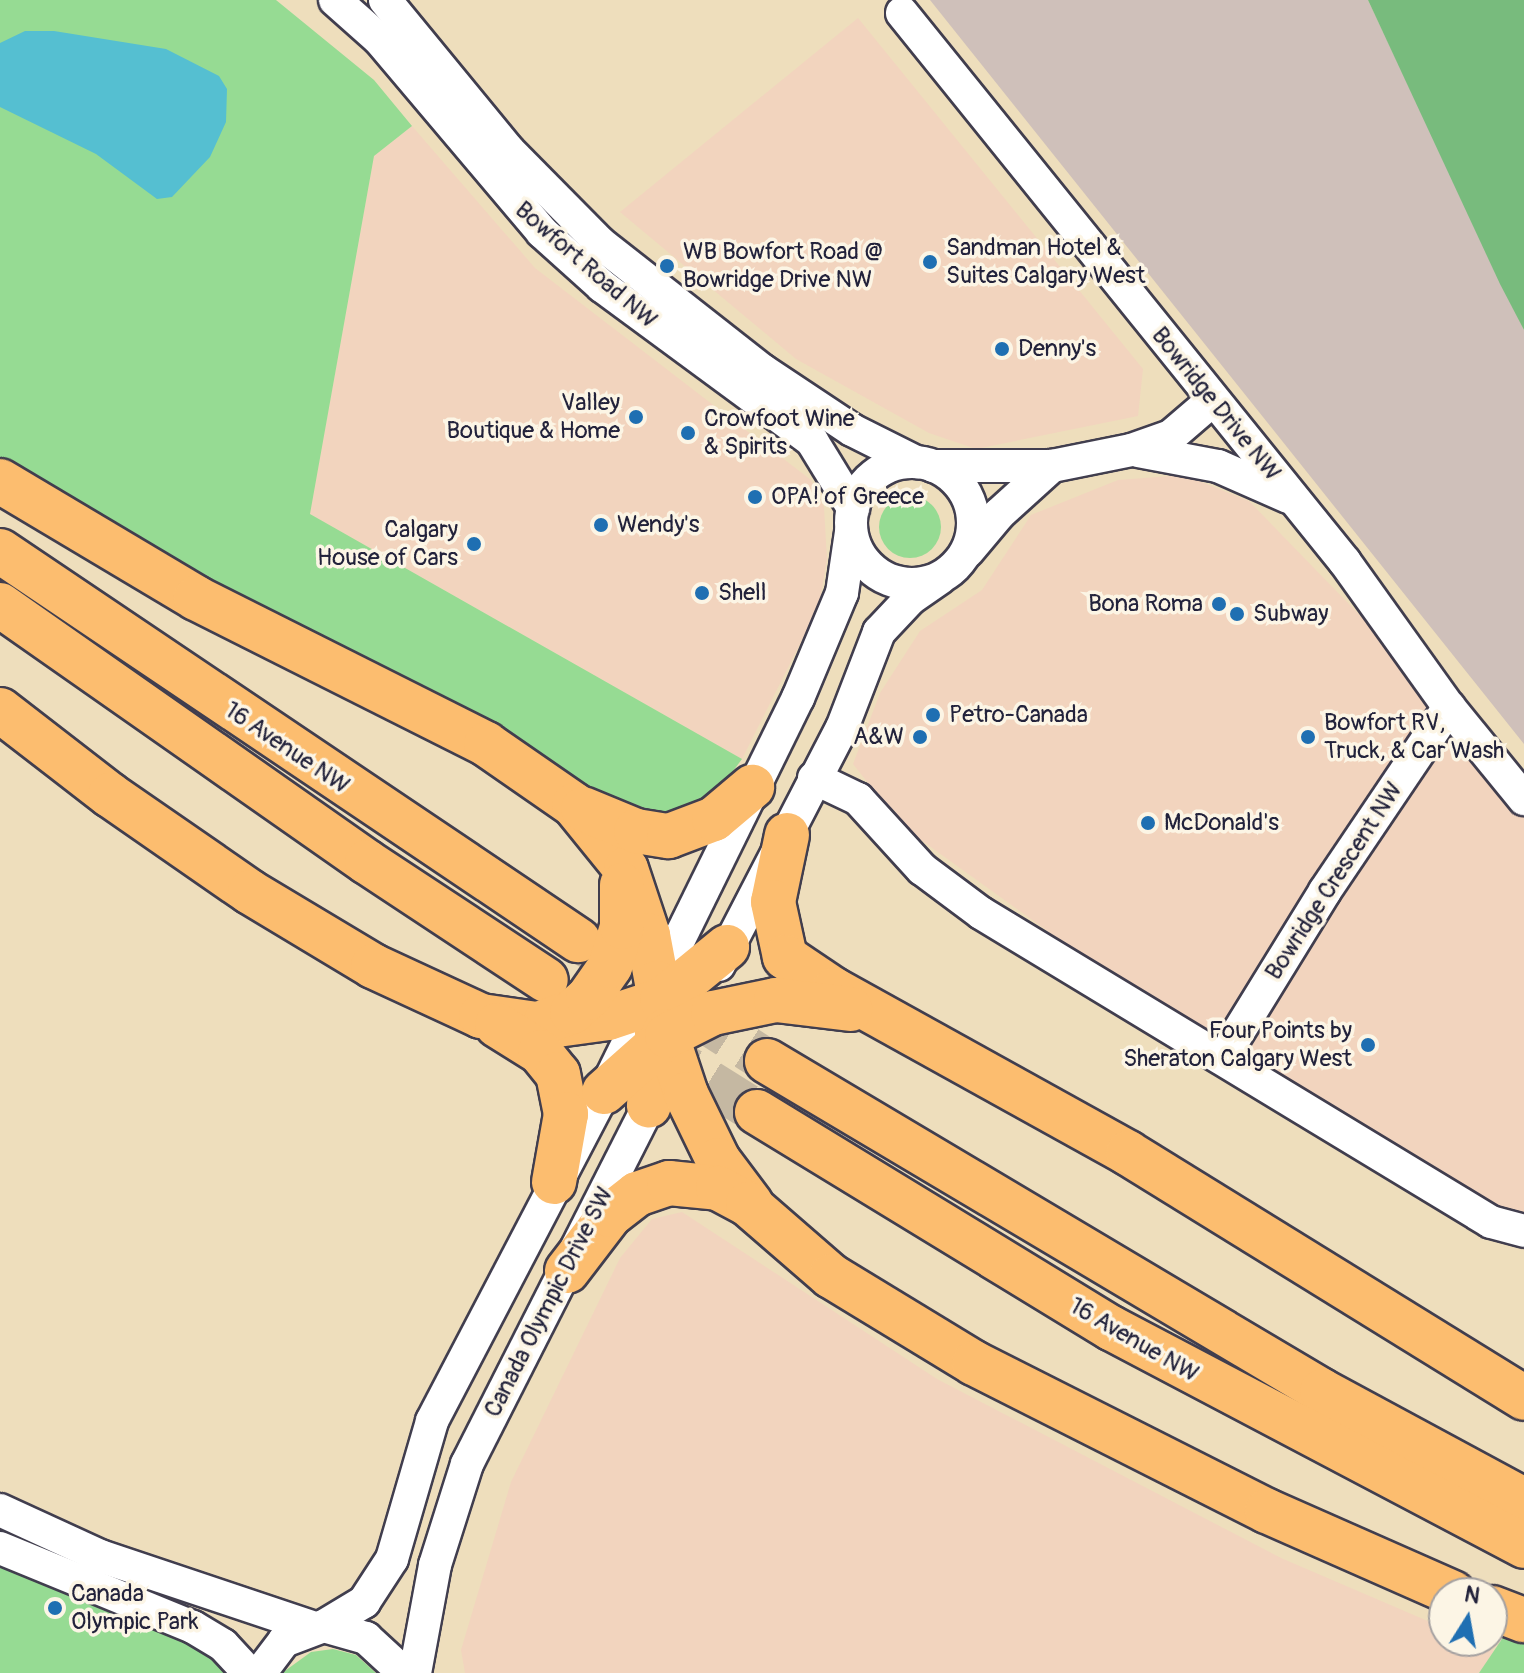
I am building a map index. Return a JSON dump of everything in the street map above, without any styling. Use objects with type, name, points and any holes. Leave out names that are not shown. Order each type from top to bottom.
[{"type":"highway","points":[[0,481],[196,598],[486,744],[574,805],[614,825],[669,836],[714,819],[752,787]]},
{"type":"highway","name":"16 Avenue NW","points":[[0,551],[578,940]]},
{"type":"highway","name":"16 Avenue NW","points":[[0,605],[546,980]]},
{"type":"highway","points":[[0,616],[88,668]]},
{"type":"highway","points":[[0,710],[110,795],[250,892],[373,966],[481,1016],[540,1052],[558,1074],[566,1114],[554,1182]]},
{"type":"highway","points":[[574,805],[616,855],[637,896],[664,1012],[718,1160],[760,1216]]},
{"type":"highway","points":[[787,835],[773,902],[777,940],[785,957],[815,979],[1128,1153],[1524,1398]]},
{"type":"highway","points":[[528,1025],[572,1012],[610,966],[622,927],[616,855]]},
{"type":"highway","points":[[604,1092],[664,1012],[727,947]]},
{"type":"highway","points":[[481,1016],[528,1025],[572,1025],[776,1000],[812,1001],[864,1013],[916,1033]]},
{"type":"highway","points":[[649,1105],[664,1012]]},
{"type":"highway","points":[[767,1061],[1322,1391],[1524,1500]]},
{"type":"highway","name":"16 Avenue NW","points":[[757,1112],[1111,1328],[1524,1546]]},
{"type":"highway","points":[[567,1271],[610,1215],[652,1187],[702,1183],[734,1195],[831,1276],[1042,1400],[1267,1511],[1428,1582]]},
{"type":"street","name":"Bowfort Road NW","points":[[335,0],[379,39],[542,232],[602,286],[812,441],[852,520]]},
{"type":"street","name":"Bowfort Road NW","points":[[385,0],[509,151],[591,235],[762,370],[852,430],[925,464],[1052,466],[1131,450],[1171,436],[1213,400]]},
{"type":"street","name":"Bowridge Drive NW","points":[[902,13],[1294,500],[1449,707],[1524,799]]},
{"type":"street","points":[[1131,450],[1218,466],[1294,500]]},
{"type":"street","points":[[664,1012],[752,787],[798,698],[842,593],[852,520],[876,474],[925,464],[949,474],[970,502],[974,519],[966,553]]},
{"type":"street","points":[[727,947],[842,728],[879,632],[910,599],[940,578],[999,514],[1052,466]]},
{"type":"street","points":[[852,520],[862,559],[884,577],[912,584],[940,578]]},
{"type":"street","name":"Bowridge Crescent NW","points":[[1227,1060],[1234,1039],[1325,891],[1449,707]]},
{"type":"street","points":[[814,778],[858,799],[922,869],[981,913],[1491,1222],[1524,1231]]},
{"type":"street","name":"Canada Olympic Drive SW","points":[[260,1673],[284,1641],[354,1611],[384,1575],[432,1421],[554,1182],[604,1092]]},
{"type":"street","name":"Canada Olympic Drive SW","points":[[415,1673],[439,1551],[467,1464],[649,1105]]},
{"type":"street","points":[[0,1510],[100,1556],[318,1626],[366,1638],[404,1673]]},
{"type":"street","points":[[0,1548],[193,1627],[223,1645],[249,1673]]},
{"type":"shaded area","points":[[930,0],[1368,0],[1524,330],[1524,744]]},
{"type":"shaded area","points":[[858,18],[1143,369],[1138,416],[976,449],[929,433],[796,359],[620,212]]},
{"type":"shaded area","points":[[412,126],[535,268],[811,480],[824,507],[827,559],[819,606],[742,759],[310,514],[374,156]]},
{"type":"shaded area","points":[[1184,475],[1249,501],[1449,707],[1524,799],[1524,1231],[1227,1060],[903,827],[853,764],[880,693],[920,631],[982,590],[1031,515],[1118,480]]},
{"type":"shaded area","points":[[682,1212],[937,1379],[1281,1558],[1428,1621],[1428,1657],[1491,1657],[1479,1673],[465,1673],[461,1650],[511,1482],[620,1258],[652,1219]]},
{"type":"green space","points":[[0,0],[276,0],[374,80],[412,126],[374,156],[310,514],[742,759],[713,798],[654,825],[0,462]]},
{"type":"green space","points":[[1368,0],[1524,0],[1524,330],[1500,284]]},
{"type":"green space","points":[[910,496],[922,498],[932,505],[939,515],[939,539],[932,549],[922,556],[910,558],[898,556],[888,549],[881,539],[879,527],[881,515],[888,505],[898,498]]},
{"type":"green space","name":"Canada Olympic Park","points":[[0,1564],[195,1642],[228,1673],[0,1673]]},
{"type":"green space","points":[[1508,1634],[1524,1640],[1524,1673],[1479,1673],[1490,1657],[1508,1657]]},
{"type":"green space","points":[[333,1649],[356,1655],[376,1673],[282,1673],[311,1652]]},
{"type":"water","points":[[25,31],[54,31],[166,49],[219,76],[227,89],[226,122],[210,157],[172,197],[157,199],[96,154],[0,107],[0,43]]},
{"type":"tunnel","points":[[580,941],[767,1061]]},
{"type":"tunnel","points":[[653,1047],[757,1112]]},
{"type":"place","name":"Sandman Hotel & Suites Calgary West","points":[[930,262]]},
{"type":"place","name":"WB Bowfort Road @ Bowridge Drive NW","points":[[667,266]]},
{"type":"place","name":"Denny's","points":[[1002,349]]},
{"type":"place","name":"Valley Boutique & Home","points":[[636,417]]},
{"type":"place","name":"Crowfoot Wine & Spirits","points":[[688,433]]},
{"type":"place","name":"OPA! of Greece","points":[[755,497]]},
{"type":"place","name":"Wendy's","points":[[601,525]]},
{"type":"place","name":"Calgary House of Cars","points":[[474,544]]},
{"type":"place","name":"Shell","points":[[702,593]]},
{"type":"place","name":"Bona Roma","points":[[1219,604]]},
{"type":"place","name":"Subway","points":[[1237,614]]},
{"type":"place","name":"Petro-Canada","points":[[933,715]]},
{"type":"place","name":"A&W","points":[[920,737]]},
{"type":"place","name":"Bowfort RV, Truck, & Car Wash","points":[[1308,737]]},
{"type":"place","name":"McDonald's","points":[[1148,823]]},
{"type":"place","name":"Four Points by Sheraton Calgary West","points":[[1368,1045]]},
{"type":"place","name":"Canada Olympic Park","points":[[55,1608]]}]
